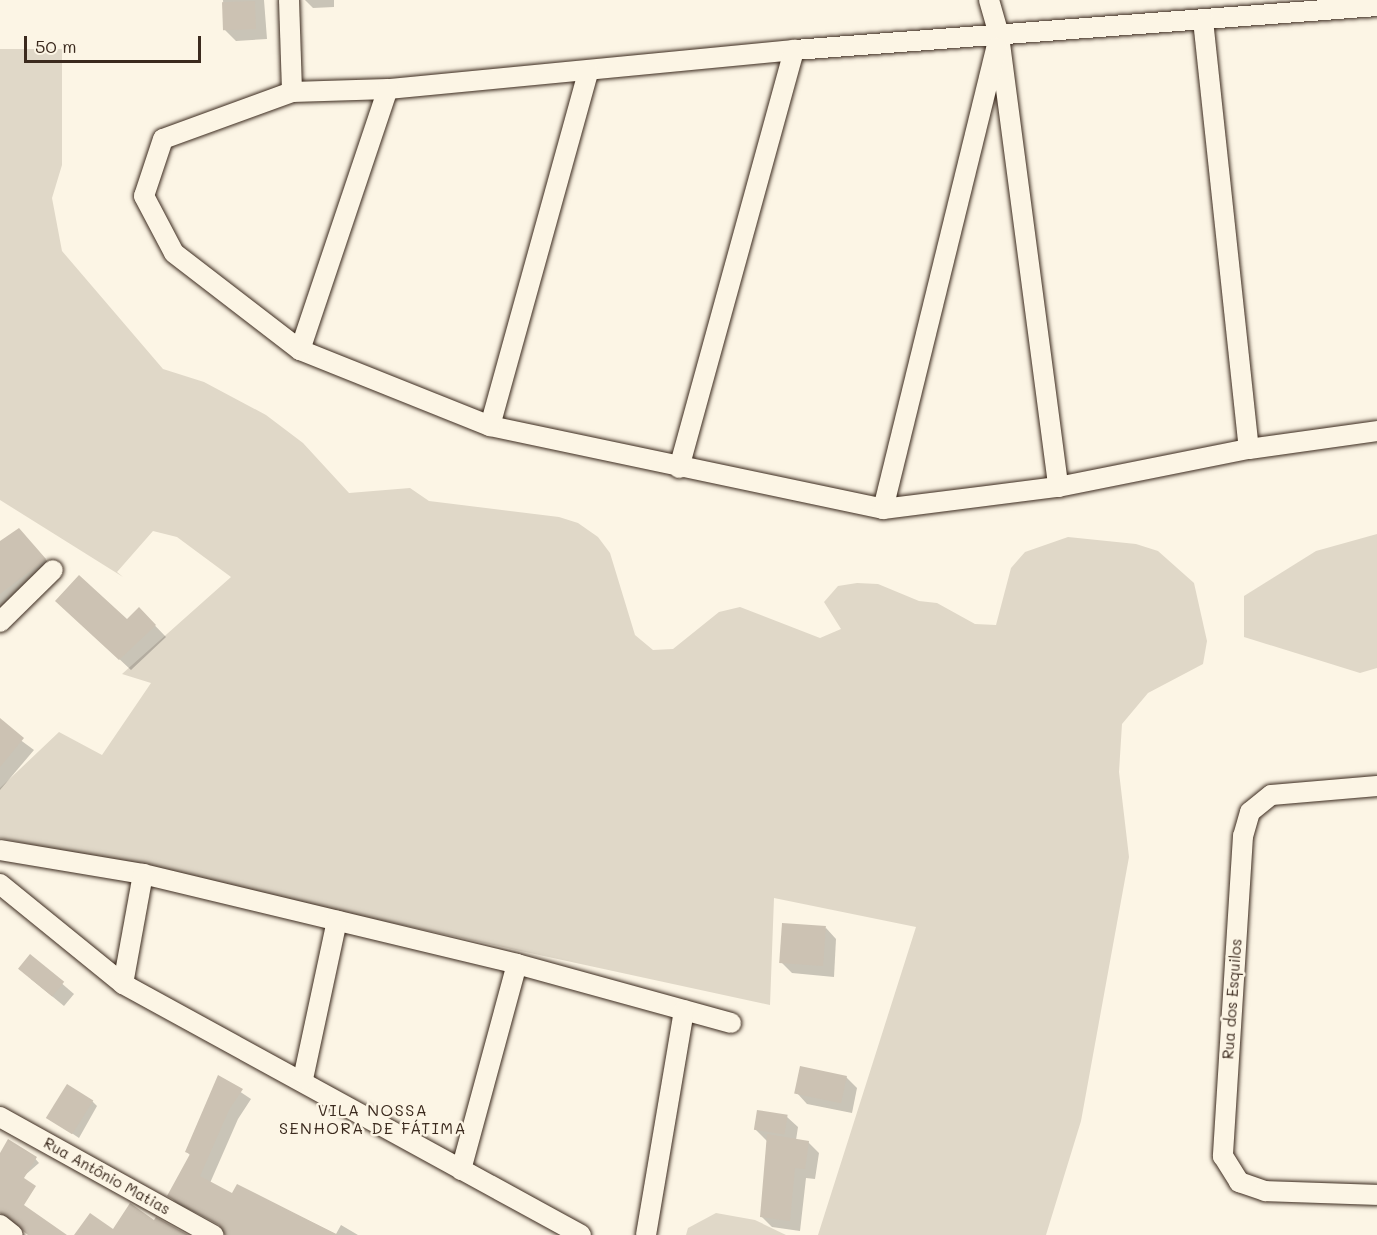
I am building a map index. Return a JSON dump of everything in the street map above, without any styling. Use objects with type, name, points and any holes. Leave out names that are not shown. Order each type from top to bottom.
[{"type":"street","points":[[289,0],[292,92]]},
{"type":"street","points":[[988,0],[999,36],[1058,487]]},
{"type":"street","points":[[1377,6],[794,50],[588,72],[388,89],[292,92],[163,140],[144,196],[174,253],[300,350],[490,426],[679,468],[883,508],[1058,487],[1249,449],[1377,431]]},
{"type":"street","points":[[1203,20],[1249,449]]},
{"type":"street","points":[[883,508],[999,36]]},
{"type":"street","points":[[679,468],[794,50]]},
{"type":"street","points":[[490,426],[588,72]]},
{"type":"street","points":[[300,350],[388,89]]},
{"type":"street","points":[[0,622],[53,570]]},
{"type":"street","name":"Rua dos Esquilos","points":[[1377,786],[1270,795],[1250,812],[1243,836],[1222,1156],[1239,1182],[1265,1191],[1377,1195]]},
{"type":"street","points":[[0,850],[143,874],[517,964],[731,1023]]},
{"type":"street","points":[[123,984],[143,874]]},
{"type":"street","points":[[0,884],[123,984],[303,1079],[461,1170],[581,1235]]},
{"type":"street","points":[[303,1079],[337,921]]},
{"type":"street","points":[[461,1170],[517,964]]},
{"type":"street","points":[[646,1235],[684,1010]]},
{"type":"street","name":"Rua Antônio Matias","points":[[4,1124],[213,1235]]},
{"type":"street","points":[[0,1225],[13,1235]]},
{"type":"shaded area","points":[[0,49],[62,49],[62,165],[52,198],[62,251],[163,369],[204,382],[266,415],[303,443],[349,493],[410,488],[429,501],[559,517],[578,523],[598,537],[610,553],[635,635],[653,650],[673,649],[719,612],[740,607],[820,638],[841,629],[824,602],[838,586],[857,583],[878,584],[919,601],[937,603],[975,624],[996,625],[1011,568],[1025,552],[1068,537],[1136,544],[1158,551],[1194,583],[1207,641],[1203,664],[1148,693],[1122,724],[1119,772],[1129,857],[1081,1121],[1046,1235],[818,1235],[916,927],[774,898],[770,1005],[0,838],[0,788],[59,732],[102,755],[151,683],[122,674],[231,577],[177,537],[153,531],[117,572],[123,577],[0,500]]},
{"type":"shaded area","points":[[1377,534],[1377,668],[1360,673],[1244,637],[1244,596],[1316,551]]},
{"type":"shaded area","points":[[716,1213],[755,1220],[786,1235],[686,1235],[688,1228]]},
{"type":"building","points":[[255,1],[256,29],[223,30],[222,2]]},
{"type":"building","points":[[19,528],[46,559],[0,594],[0,541]]},
{"type":"building","points":[[79,575],[127,619],[139,607],[156,625],[119,660],[55,601]]},
{"type":"building","points":[[0,718],[24,738],[0,767]]},
{"type":"building","points":[[782,923],[826,926],[823,966],[779,963]]},
{"type":"building","points":[[30,954],[64,982],[52,996],[18,969]]},
{"type":"building","points":[[800,1066],[847,1076],[841,1103],[794,1093]]},
{"type":"building","points":[[218,1075],[243,1089],[229,1110],[200,1176],[232,1193],[237,1184],[338,1235],[225,1235],[219,1225],[167,1196],[190,1154],[185,1152]]},
{"type":"building","points":[[67,1084],[93,1100],[72,1134],[46,1118]]},
{"type":"building","points":[[757,1110],[788,1115],[784,1135],[754,1130]]},
{"type":"building","points":[[767,1134],[809,1141],[805,1169],[795,1168],[790,1221],[760,1217]]},
{"type":"building","points":[[8,1139],[37,1157],[24,1178],[36,1186],[24,1205],[67,1235],[28,1235],[0,1213],[0,1153]]},
{"type":"building","points":[[130,1203],[154,1220],[156,1217],[188,1235],[74,1235],[90,1213],[113,1229]]},
{"type":"district","name":"VILA NOSSA SENHORA DE FÁTIMA","points":[[373,1119]]}]
